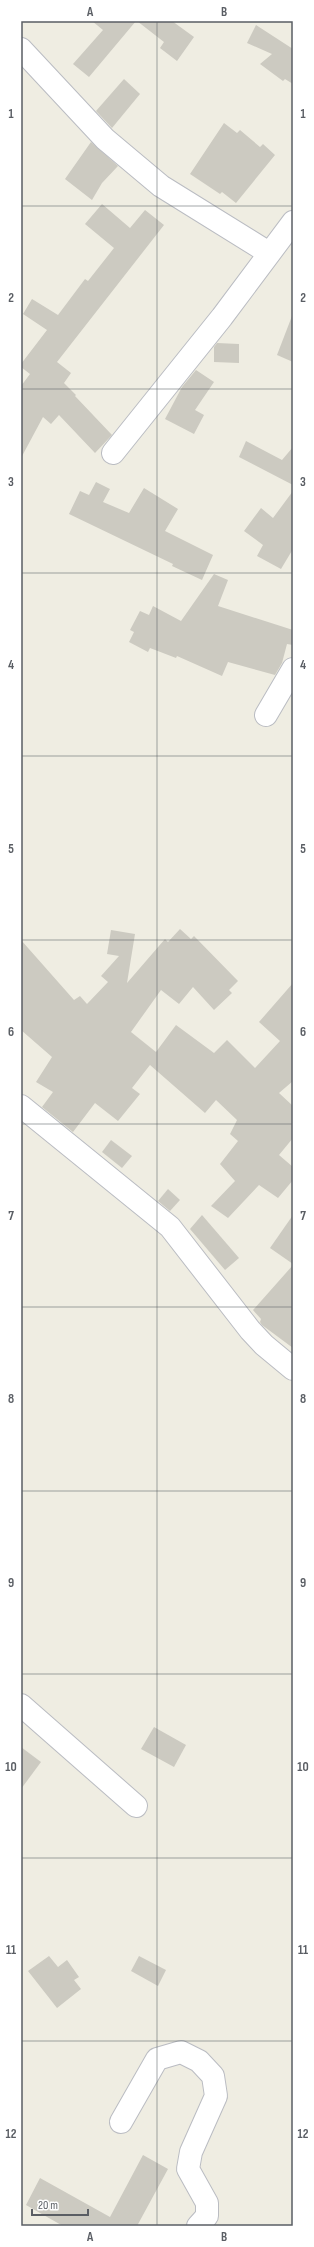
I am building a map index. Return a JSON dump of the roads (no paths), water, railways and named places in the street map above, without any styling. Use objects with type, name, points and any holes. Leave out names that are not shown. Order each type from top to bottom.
[{"type":"street","points":[[21,49],[105,139],[161,186],[269,253]]},
{"type":"street","points":[[113,453],[222,316],[293,222]]},
{"type":"street","points":[[266,715],[293,669]]},
{"type":"street","points":[[21,1106],[170,1227],[250,1330],[264,1345],[293,1369]]},
{"type":"street","points":[[21,1705],[136,1806]]},
{"type":"street","points":[[121,2122],[157,2059],[181,2052],[199,2061],[213,2076],[216,2096],[191,2152],[188,2169],[207,2203],[207,2216],[198,2226]]}]
